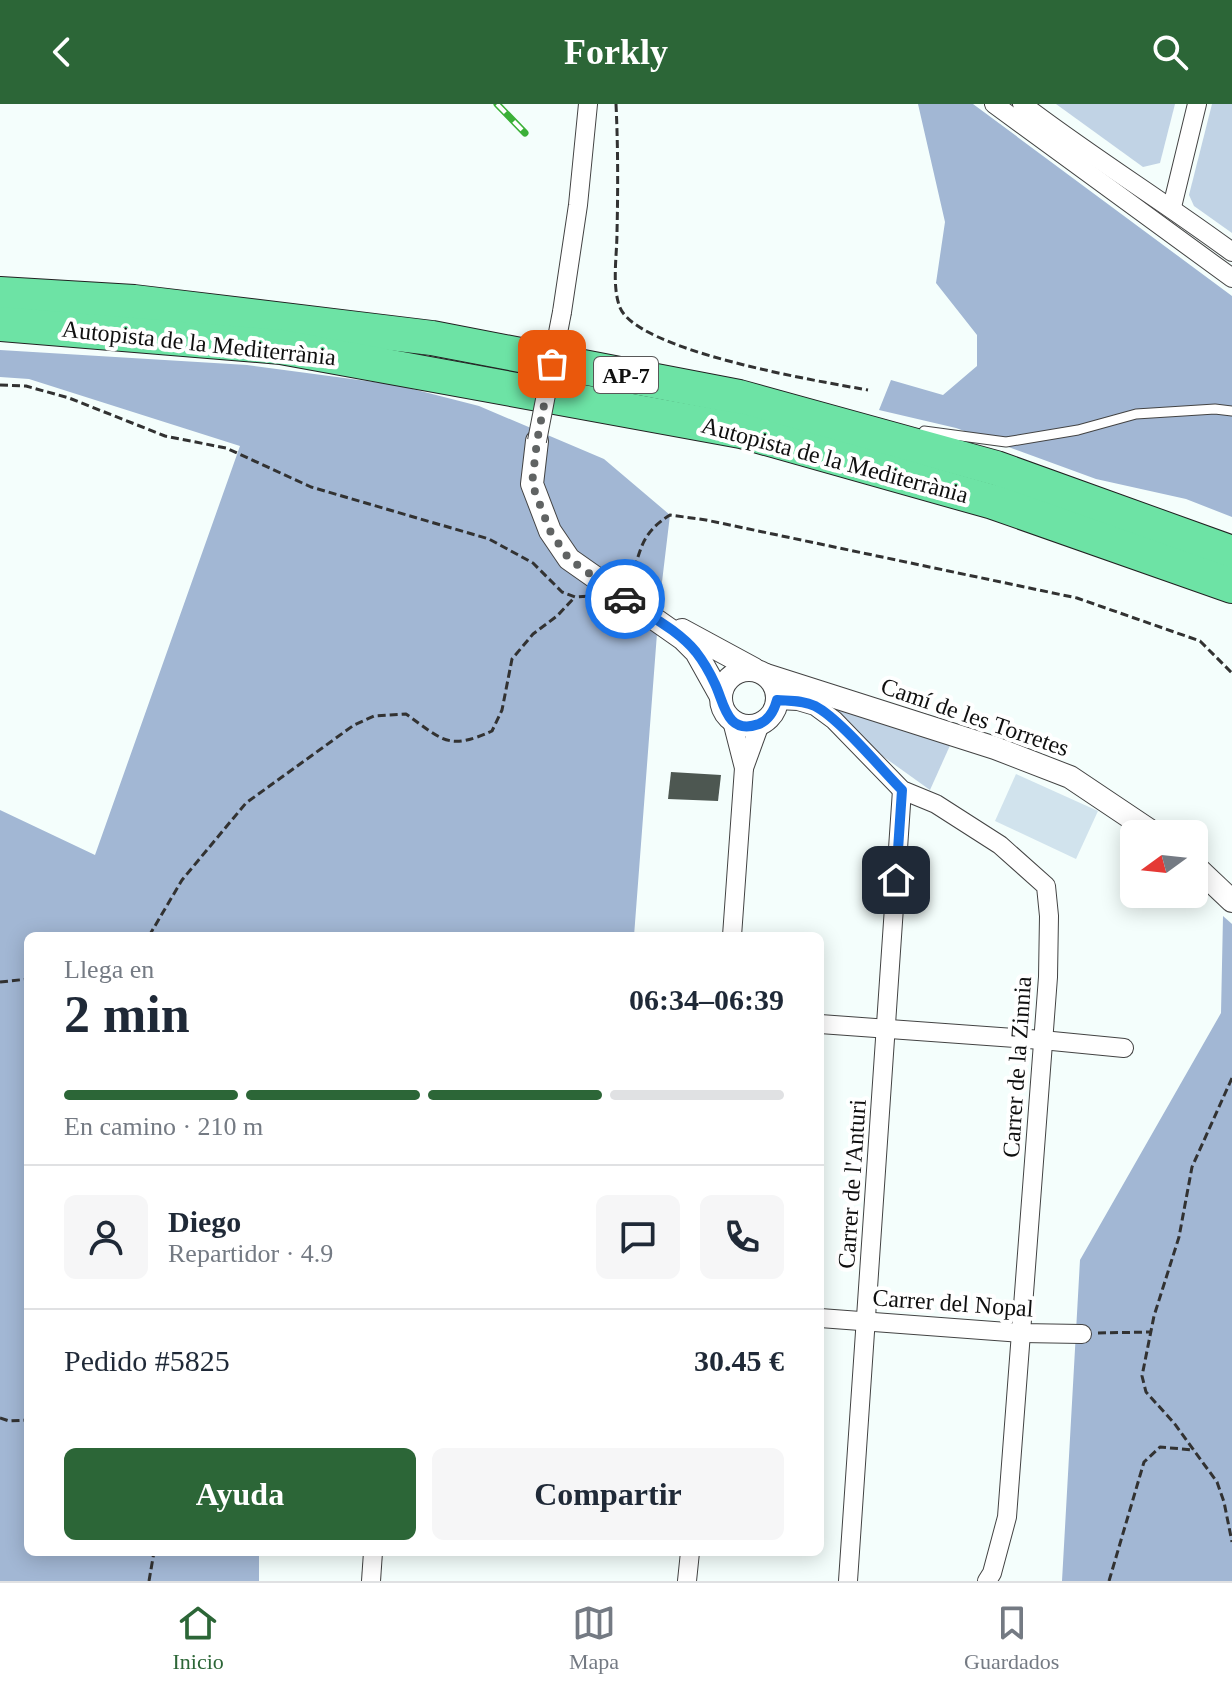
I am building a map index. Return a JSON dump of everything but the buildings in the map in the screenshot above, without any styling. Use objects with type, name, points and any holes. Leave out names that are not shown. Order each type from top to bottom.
[{"type":"highway","name":"Autopista de la Mediterrània","points":[[0,294],[134,302],[432,338],[739,397],[996,468],[1232,553]]},
{"type":"highway","name":"Autopista de la Mediterrània","points":[[0,326],[52,327],[281,347],[741,431],[993,502],[1232,586]]},
{"type":"street","name":"Camí de les Torretes","points":[[588,104],[578,205],[532,484],[550,531],[569,559],[683,639],[696,652],[720,695]]},
{"type":"street","points":[[994,104],[1232,278]]},
{"type":"street","points":[[1022,104],[1080,148],[1172,207],[1232,252]]},
{"type":"street","points":[[1172,207],[1197,104]]},
{"type":"street","name":"Camí de les Torretes","points":[[642,610],[760,672],[995,748],[1070,777],[1134,820]]},
{"type":"street","points":[[732,721],[751,726],[760,724],[772,714],[777,700],[775,686],[760,672],[735,672],[728,678],[720,695],[723,710],[732,721],[744,768]]},
{"type":"street","name":"Carrer de la Zinnia","points":[[777,700],[815,706],[834,720],[902,790],[936,804],[1000,845],[1046,886],[1048,977],[1007,1517],[987,1581]]},
{"type":"street","points":[[732,932],[744,768],[760,724]]},
{"type":"street","name":"Carrer de l'Anturi","points":[[848,1581],[902,790]]},
{"type":"street","points":[[1208,878],[1232,901]]},
{"type":"street","points":[[824,1024],[1124,1048]]},
{"type":"street","name":"Carrer del Nopal","points":[[824,1318],[1021,1333],[1085,1334]]},
{"type":"street","points":[[371,1581],[373,1556]]},
{"type":"street","points":[[687,1581],[690,1556]]},
{"type":"lane","points":[[780,408],[820,407]]},
{"type":"lane","points":[[919,430],[1006,442],[1078,430],[1136,414],[1215,409],[1232,411]]},
{"type":"path","points":[[616,104],[616,277],[619,308],[636,326],[687,348],[744,367],[868,390]]},
{"type":"path","points":[[0,385],[40,390],[69,398],[165,436],[226,448],[311,487],[489,539],[533,563],[562,592],[575,597],[533,634],[512,659],[502,710],[492,731],[466,742],[443,740],[406,714],[374,716],[354,725],[246,803],[182,880],[151,932]]},
{"type":"path","points":[[618,595],[632,579],[644,541],[653,525],[670,515],[923,564],[1077,598],[1200,641],[1232,673]]},
{"type":"path","points":[[0,982],[24,979]]},
{"type":"path","points":[[1232,1078],[1192,1167],[1179,1237],[1151,1332],[1142,1376],[1146,1392],[1217,1482],[1232,1542]]},
{"type":"path","points":[[1085,1334],[1151,1332]]},
{"type":"path","points":[[0,1418],[24,1420]]},
{"type":"path","points":[[1109,1581],[1144,1462],[1160,1447],[1194,1450]]},
{"type":"path","points":[[149,1581],[153,1556]]},
{"type":"shaded area","points":[[918,104],[973,104],[1232,296],[1232,517],[1186,499],[1096,479],[956,428],[879,410],[891,380],[943,395],[977,366],[977,335],[936,283],[945,222]]},
{"type":"shaded area","points":[[1056,104],[1175,104],[1160,163],[1143,167]]},
{"type":"shaded area","points":[[1212,104],[1232,104],[1232,233],[1194,206],[1189,195]]},
{"type":"shaded area","points":[[0,350],[247,365],[397,385],[479,406],[604,459],[670,515],[659,607],[634,932],[24,932],[24,1556],[259,1556],[259,1581],[0,1581],[0,810],[95,855],[240,446],[29,379],[0,377]]},
{"type":"shaded area","points":[[845,699],[952,741],[930,790],[828,717]]},
{"type":"shaded area","points":[[1016,774],[1098,811],[1076,859],[995,821]]},
{"type":"shaded area","points":[[1223,916],[1232,924],[1232,1581],[1062,1581],[1080,1260],[1221,1013]]},
{"type":"railway","points":[[497,104],[525,133]]},
{"type":"way so far","points":[[552,364],[532,484],[550,531],[569,559],[625,599]]},
{"type":"route","points":[[625,599],[683,639],[696,652],[715,682],[723,710],[732,721],[741,725],[760,724],[772,714],[777,700],[815,706],[834,720],[902,790],[896,880]]}]
